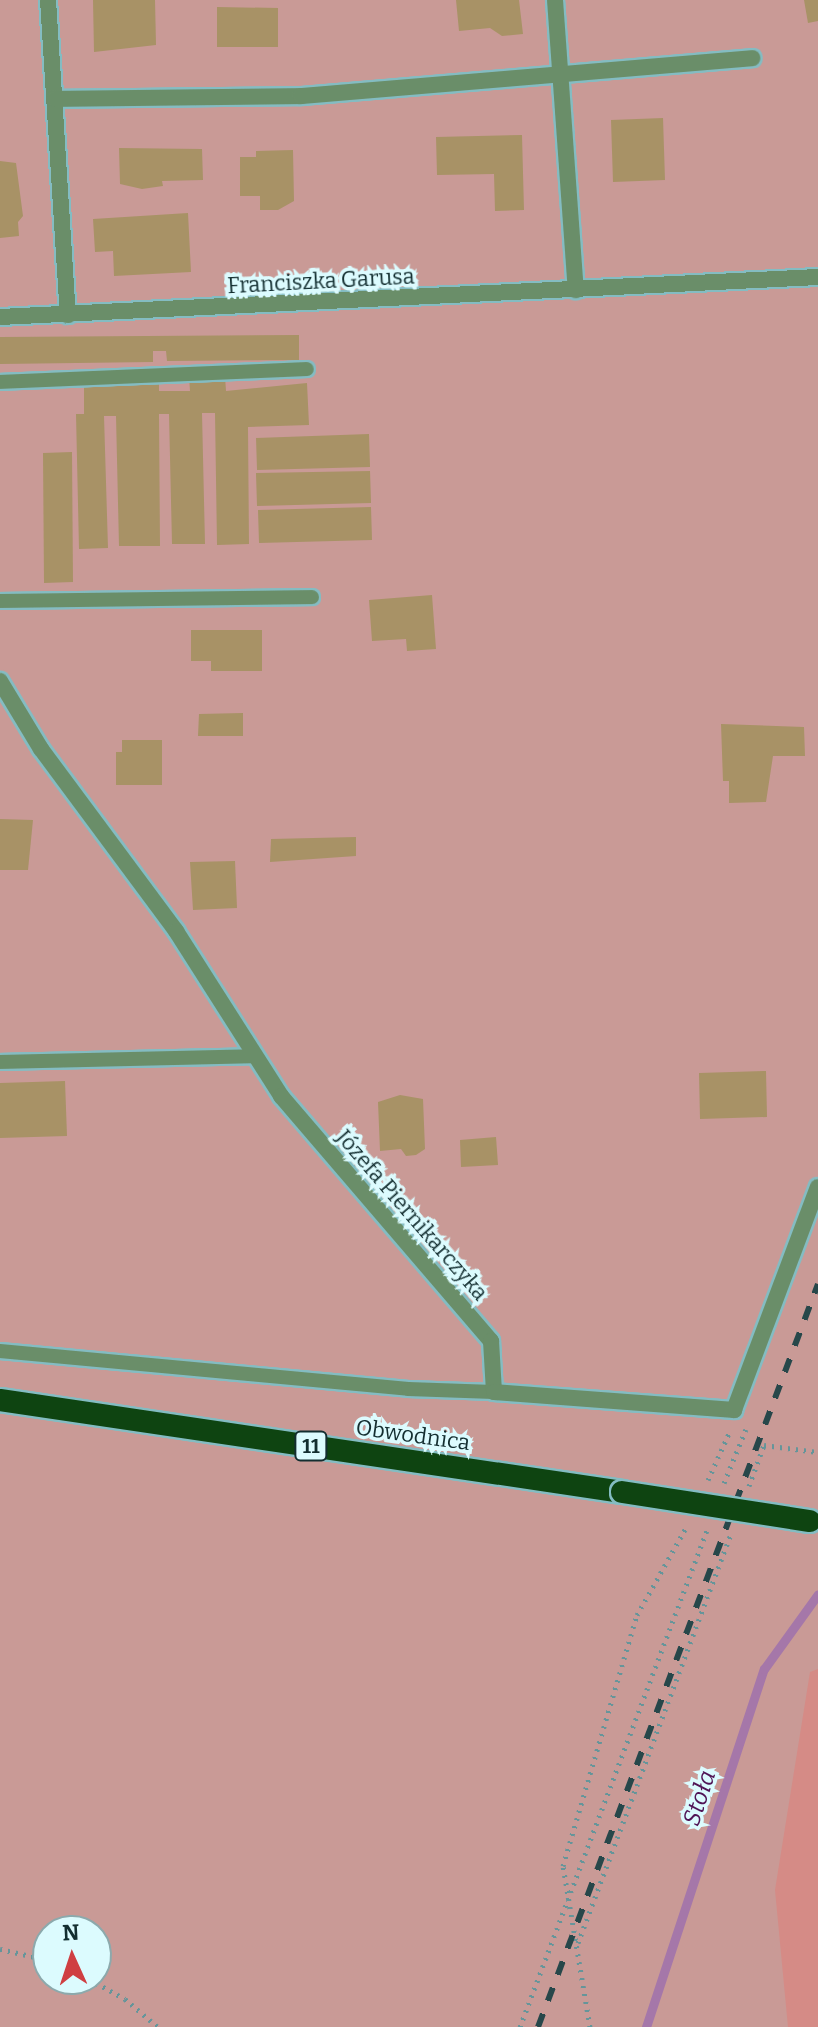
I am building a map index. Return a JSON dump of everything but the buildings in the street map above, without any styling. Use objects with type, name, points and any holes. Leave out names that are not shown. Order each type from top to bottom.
[{"type":"highway","name":"Obwodnica","points":[[0,1400],[814,1521]]},
{"type":"street","points":[[48,0],[68,315]]},
{"type":"street","points":[[555,0],[576,290]]},
{"type":"street","points":[[55,99],[301,96],[562,78],[752,58]]},
{"type":"street","name":"Franciszka Garusa","points":[[0,317],[818,277]]},
{"type":"street","name":"Józefa Piernikarczyka","points":[[0,681],[41,749],[176,931],[281,1096],[491,1341],[494,1392]]},
{"type":"street","points":[[494,1392],[734,1410],[818,1187]]},
{"type":"lane","points":[[0,382],[307,369]]},
{"type":"lane","points":[[0,601],[312,597]]},
{"type":"lane","points":[[0,1062],[256,1056]]},
{"type":"lane","points":[[0,1351],[408,1389],[494,1392]]},
{"type":"path","points":[[702,1493],[728,1438],[734,1410]]},
{"type":"path","points":[[720,1493],[752,1414]]},
{"type":"path","points":[[743,1501],[764,1445],[818,1452]]},
{"type":"path","points":[[590,2027],[577,1945],[566,1903],[563,1866],[621,1681],[627,1644],[637,1615],[689,1521]]},
{"type":"path","points":[[520,2027],[710,1522]]},
{"type":"path","points":[[577,1945],[733,1530]]},
{"type":"path","points":[[0,1949],[32,1956]]},
{"type":"path","points":[[112,1992],[158,2027]]},
{"type":"shaded area","points":[[0,0],[818,0],[818,2027],[0,2027]]},
{"type":"shaded area","points":[[818,1669],[818,2027],[788,2027],[775,1890],[810,1672]]},
{"type":"waterway","name":"Stoła","points":[[646,2027],[764,1669],[818,1594]]},
{"type":"railway","points":[[538,2027],[818,1284]]}]
